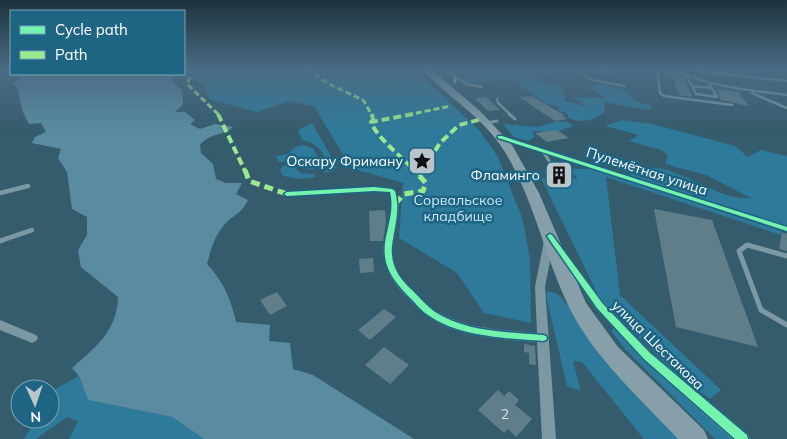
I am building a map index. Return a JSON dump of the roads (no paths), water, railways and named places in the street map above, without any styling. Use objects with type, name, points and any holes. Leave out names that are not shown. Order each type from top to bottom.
[{"type":"main road","name":"улица Шестакова","points":[[452,89],[492,122],[517,163],[550,236]]},
{"type":"main road","points":[[550,236],[578,306],[592,328],[612,353],[694,439]]},
{"type":"street","name":"Пулемётная улица","points":[[500,137],[787,230]]},
{"type":"street","points":[[287,194],[374,190],[392,192],[395,204],[388,254],[393,272],[404,287],[431,314],[446,321],[494,333],[543,338]]},
{"type":"street","points":[[549,439],[540,287],[550,236]]},
{"type":"street","name":"улица Шестакова","points":[[550,236],[600,306],[647,356],[743,439]]},
{"type":"street","points":[[0,325],[32,338]]},
{"type":"lane","points":[[660,89],[660,93],[664,96],[732,106]]},
{"type":"lane","points":[[694,89],[696,94],[717,97],[713,89]]},
{"type":"lane","points":[[703,89],[707,96]]},
{"type":"lane","points":[[740,89],[787,95]]},
{"type":"lane","points":[[746,91],[787,108]]},
{"type":"lane","points":[[766,99],[764,96],[767,95],[787,95]]},
{"type":"lane","points":[[497,99],[498,103],[515,119]]},
{"type":"lane","points":[[542,150],[555,170]]},
{"type":"lane","points":[[0,193],[28,186]]},
{"type":"lane","points":[[0,241],[32,230]]},
{"type":"lane","points":[[787,256],[757,246],[747,245],[739,251],[761,310],[787,325]]},
{"type":"place","name":"Оскару Фриману","points":[[422,161]]},
{"type":"place","name":"Фламинго","points":[[559,175]]},
{"type":"park label","name":"Сорвальское кладбище","points":[[458,208]]}]
